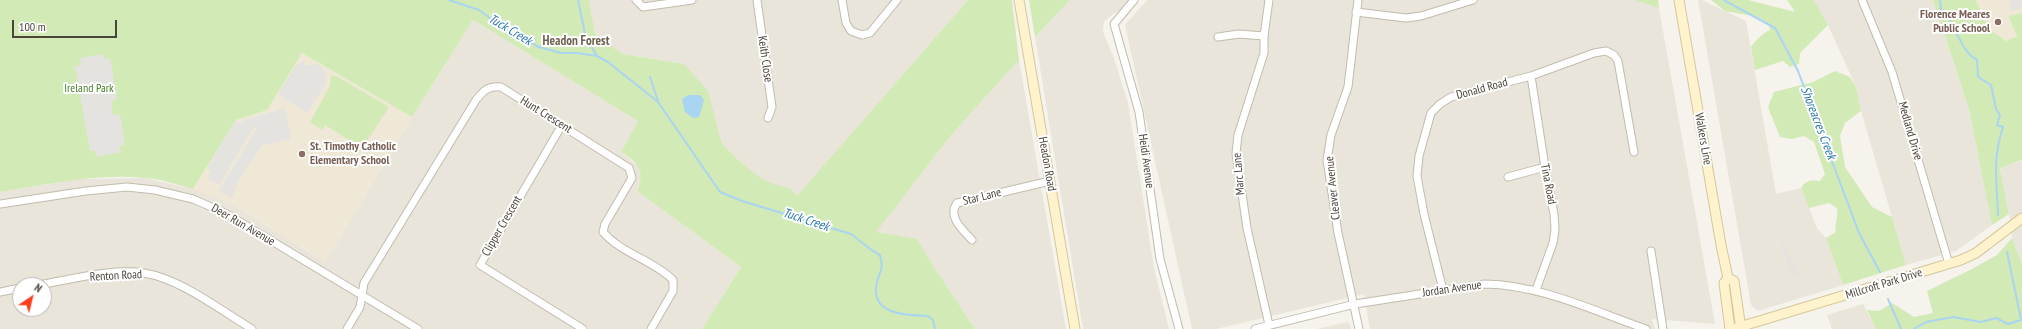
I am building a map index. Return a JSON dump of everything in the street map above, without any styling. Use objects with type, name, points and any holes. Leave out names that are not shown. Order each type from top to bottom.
[{"type":"street","points":[[636,0],[643,7],[692,0]]},
{"type":"street","name":"Keith Close","points":[[757,0],[772,107],[768,118]]},
{"type":"street","points":[[842,0],[846,23],[851,30],[862,35],[870,33],[897,0]]},
{"type":"street","name":"Headon Road","points":[[1019,0],[1075,329]]},
{"type":"street","name":"Heidi Avenue","points":[[1134,0],[1114,24],[1139,112],[1160,259],[1179,329]]},
{"type":"street","name":"Marc Lane","points":[[1268,325],[1247,228],[1239,183],[1236,153],[1238,135],[1264,53],[1264,36],[1269,0]]},
{"type":"street","name":"Cleaver Avenue","points":[[1358,0],[1348,87],[1331,135],[1327,160],[1338,233],[1355,304],[1359,329]]},
{"type":"street","points":[[1356,12],[1406,18],[1421,16],[1473,0]]},
{"type":"street","name":"Walkers Line","points":[[1679,0],[1728,278],[1724,283],[1736,328]]},
{"type":"street","name":"Medland Drive","points":[[1862,0],[1892,72],[1949,264]]},
{"type":"street","points":[[1218,37],[1239,34],[1264,36]]},
{"type":"street","name":"Donald Road","points":[[1443,290],[1424,214],[1417,176],[1419,156],[1431,113],[1440,104],[1451,97],[1531,76],[1594,53],[1606,51],[1614,55],[1618,61],[1634,152]]},
{"type":"street","name":"Tina Road","points":[[1531,76],[1554,214],[1555,230],[1553,243],[1536,290]]},
{"type":"street","name":"Hunt Crescent","points":[[347,329],[360,307],[364,283],[484,90],[491,87],[501,87],[629,168],[632,178],[605,224],[603,232],[612,242],[665,272],[673,280],[673,291],[651,329]]},
{"type":"street","name":"Clipper Crescent","points":[[562,125],[480,265],[583,329]]},
{"type":"street","points":[[1508,177],[1545,167]]},
{"type":"street","name":"Star Lane","points":[[972,240],[955,219],[954,210],[957,203],[1050,181]]},
{"type":"street","name":"Deer Run Avenue","points":[[0,204],[86,191],[128,187],[155,190],[188,197],[227,214],[418,329]]},
{"type":"street","name":"Millcroft Park Drive","points":[[1736,328],[1949,264],[1976,253],[2022,218]]},
{"type":"street","points":[[1651,251],[1663,329]]},
{"type":"street","name":"Renton Road","points":[[52,283],[101,274],[144,273],[182,286],[252,329]]},
{"type":"street","name":"Jordan Avenue","points":[[1255,329],[1355,304],[1485,284],[1503,284],[1536,290],[1646,329]]},
{"type":"street","points":[[0,292],[12,290]]},
{"type":"shaded area","points":[[589,0],[968,0],[797,197],[789,188],[776,186],[757,177],[724,146],[684,64],[622,54],[595,34]]},
{"type":"shaded area","points":[[1070,0],[1130,0],[1121,10],[1113,14],[1104,22],[1103,32],[1114,58],[1128,103],[1154,268],[1169,329],[1083,329],[1035,37]]},
{"type":"shaded area","points":[[1147,0],[1634,0],[1659,8],[1715,324],[1652,319],[1655,329],[1370,329],[1364,294],[1216,329],[1192,329],[1125,25]]},
{"type":"shaded area","points":[[1698,0],[1702,0],[1746,21],[1776,194],[1801,188],[1817,228],[1826,238],[1843,285],[1758,311],[1751,305]]},
{"type":"shaded area","points":[[1814,0],[1933,0],[1969,109],[1992,225],[1956,251],[1906,265],[1861,111],[1856,87],[1828,25]]},
{"type":"shaded area","name":"Florence Meares Public School","points":[[1976,0],[2022,0],[2022,13],[2008,16],[2017,36],[2006,41],[1989,29]]},
{"type":"shaded area","points":[[2009,0],[2022,0],[2022,8],[2011,11]]},
{"type":"shaded area","points":[[473,20],[638,121],[621,152],[639,167],[642,176],[637,191],[741,267],[702,329],[0,329],[0,192],[80,179],[146,178],[201,191],[234,205],[325,262],[412,117]]},
{"type":"shaded area","name":"St. Timothy Catholic Elementary School","points":[[302,53],[412,117],[325,262],[234,205],[193,189],[236,120],[267,110]]},
{"type":"shaded area","points":[[103,54],[104,59],[110,58],[117,99],[111,101],[113,115],[120,114],[125,145],[119,146],[121,152],[97,157],[95,151],[90,151],[75,66],[81,65],[80,58]]},
{"type":"shaded area","points":[[1019,60],[1066,329],[975,329],[917,239],[875,232],[952,134]]},
{"type":"shaded area","points":[[303,61],[305,66],[314,64],[319,65],[327,76],[325,85],[307,113],[278,94],[295,67]]},
{"type":"shaded area","points":[[285,108],[291,139],[261,146],[237,184],[232,198],[219,191],[257,128],[254,126],[219,185],[208,179],[211,172],[207,168],[236,120],[241,123],[245,120]]},
{"type":"shaded area","points":[[2022,161],[2022,264],[2012,238],[2000,167]]},
{"type":"shaded area","points":[[1784,243],[1798,275],[1794,277],[1780,244]]},
{"type":"shaded area","points":[[1863,304],[1876,329],[1832,329],[1827,315]]},
{"type":"shaded area","points":[[1347,322],[1350,324],[1351,329],[1317,329]]},
{"type":"green space","name":"Ireland Park","points":[[0,0],[589,0],[595,34],[622,54],[684,64],[708,91],[721,141],[724,146],[761,178],[779,186],[789,188],[797,196],[968,0],[1012,0],[1019,60],[952,134],[876,232],[917,239],[975,329],[702,329],[741,267],[637,191],[641,178],[639,168],[632,160],[621,152],[638,121],[473,20],[412,117],[302,53],[267,110],[236,120],[193,189],[169,182],[151,179],[108,177],[72,180],[0,192]]},
{"type":"green space","points":[[1029,0],[1070,0],[1035,37]]},
{"type":"green space","points":[[1634,0],[1658,0],[1659,8]]},
{"type":"green space","points":[[1711,0],[1748,0],[1795,12],[1787,0],[1814,0],[1828,25],[1800,53],[1799,64],[1790,67],[1783,61],[1755,70],[1751,47],[1759,37],[1770,30],[1769,24],[1758,17],[1725,11]]},
{"type":"green space","points":[[1933,0],[1976,0],[1989,29],[2006,41],[2017,36],[2008,16],[2022,13],[2022,160],[2000,168],[2009,214],[1992,225],[1969,109]]},
{"type":"green space","points":[[1835,71],[1850,77],[1856,87],[1861,111],[1845,123],[1840,136],[1845,167],[1872,207],[1892,217],[1906,265],[1843,285],[1826,238],[1836,232],[1837,208],[1829,203],[1809,208],[1801,188],[1809,181],[1820,181],[1825,174],[1814,142],[1804,136],[1792,139],[1780,137],[1768,107],[1774,92],[1813,82]]},
{"type":"green space","points":[[331,75],[338,77],[389,107],[359,153],[347,146],[349,140],[325,125],[322,130],[310,122],[330,86]]},
{"type":"green space","points":[[2012,238],[2022,264],[2022,329],[1876,329],[1867,310],[1879,311],[1892,303],[1914,317],[1933,313],[1927,291],[1997,255]]},
{"type":"water","points":[[688,95],[700,95],[704,100],[699,117],[693,118],[685,112],[682,99]]},
{"type":"waterway","name":"Tuck Creek","points":[[449,0],[479,10],[505,29],[539,47],[561,53],[577,53],[597,56],[608,62],[658,102],[720,192],[742,201],[851,234],[880,255],[882,266],[876,288],[877,297],[881,304],[894,312],[928,316],[933,320],[935,329]]},
{"type":"waterway","name":"Tuck Creek","points":[[578,0],[586,38],[597,56]]},
{"type":"waterway","name":"Shoreacres Creek","points":[[1724,0],[1775,28],[1798,71],[1859,233],[1880,272]]},
{"type":"waterway","name":"Shoreacres Creek","points":[[1940,0],[1941,10],[1951,13],[1950,25],[1954,29],[1968,53],[1977,60],[1978,77],[1991,85],[1996,109],[2000,115],[1997,125],[2003,127],[1996,160],[1998,215]]},
{"type":"waterway","name":"Tuck Creek","points":[[650,77],[658,101]]},
{"type":"waterway","name":"Shoreacres Creek","points":[[2007,252],[2021,319]]},
{"type":"waterway","name":"Shoreacres Creek","points":[[1888,299],[1901,329]]},
{"type":"waterway","name":"Shoreacres Creek","points":[[1914,329],[1926,322],[1953,317],[1981,322],[1996,318],[2008,324],[2021,320]]},
{"type":"place","name":"Florence Meares Public School","points":[[1998,22]]},
{"type":"place","name":"St. Timothy Catholic Elementary School","points":[[302,154]]},
{"type":"district","name":"Headon Forest","points":[[576,41]]}]
